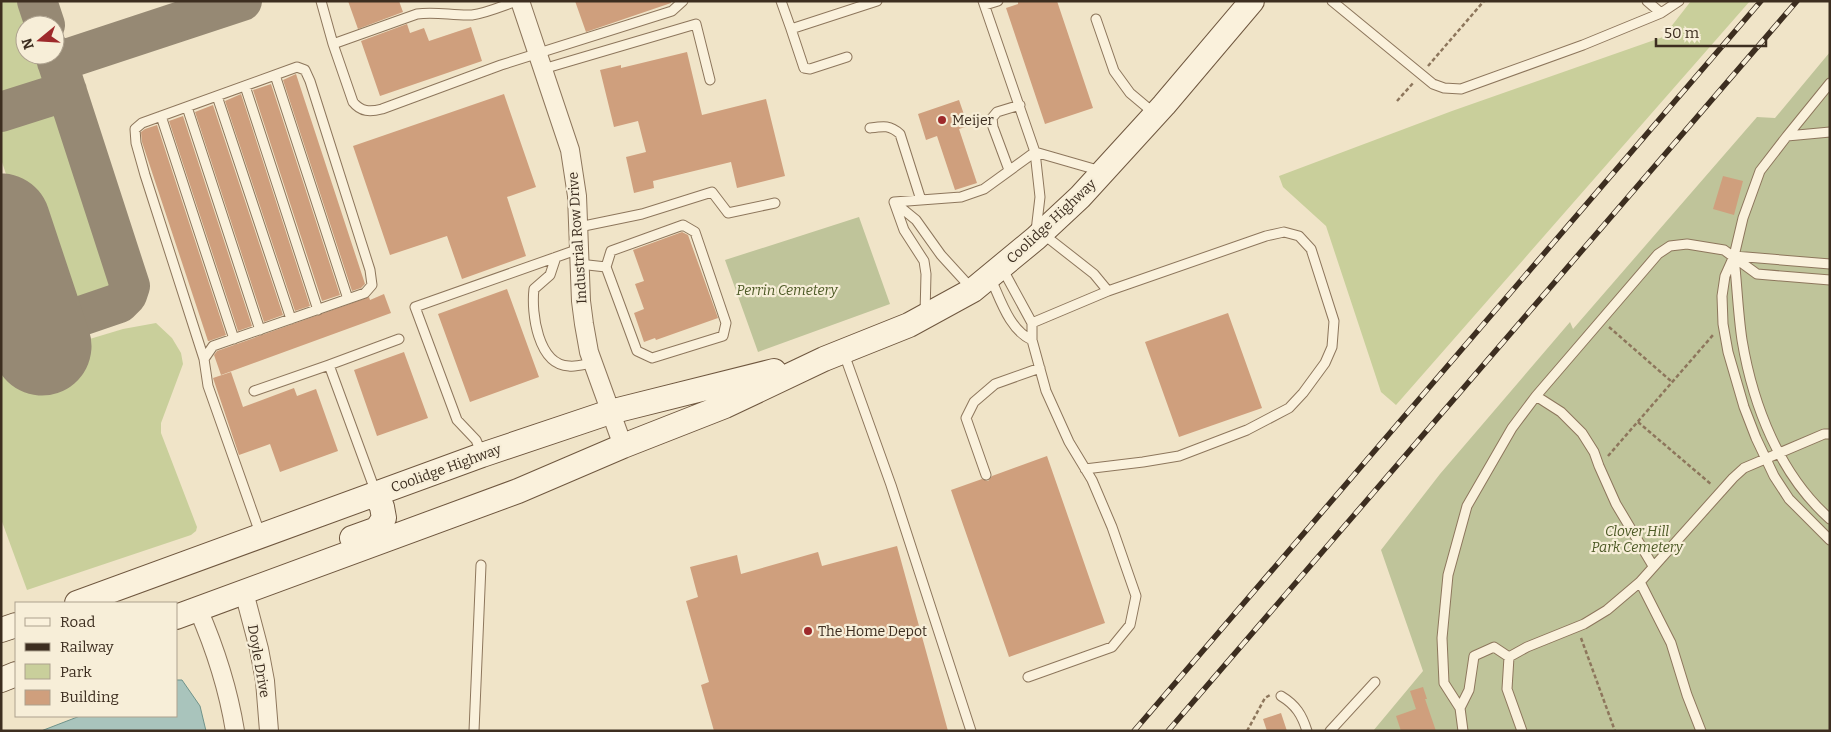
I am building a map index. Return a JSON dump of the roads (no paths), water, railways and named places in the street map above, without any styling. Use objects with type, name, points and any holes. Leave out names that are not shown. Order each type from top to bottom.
[{"type":"main road","name":"Coolidge Highway","points":[[187,613],[518,491],[623,446],[725,406],[834,355],[925,318],[988,278],[1080,198],[1252,1]]},
{"type":"main road","name":"Coolidge Highway","points":[[80,602],[482,454],[610,412],[834,355]]},
{"type":"main road","points":[[244,592],[248,578],[263,570],[377,529],[384,518],[382,507],[376,494]]},
{"type":"main road","points":[[112,602],[142,591],[157,574]]},
{"type":"main road","points":[[1,630],[15,625]]},
{"type":"main road","points":[[1,680],[15,674]]},
{"type":"street","name":"Industrial Row Drive","points":[[518,1],[570,150],[577,196],[584,324],[593,363],[623,446]]},
{"type":"street","name":"Doyle Drive","points":[[244,592],[265,681],[269,731]]},
{"type":"street","points":[[187,613],[220,666],[235,731]]},
{"type":"lane","points":[[321,1],[352,100],[358,109],[364,111],[382,109],[540,61],[696,24],[710,80]]},
{"type":"lane","points":[[333,44],[417,14],[430,12],[471,15],[483,13],[518,1]]},
{"type":"lane","points":[[540,61],[672,10],[683,1]]},
{"type":"lane","points":[[781,1],[804,68],[810,69],[847,57]]},
{"type":"lane","points":[[790,30],[877,1]]},
{"type":"lane","points":[[998,1],[984,3],[1035,152],[1040,197],[1038,235],[1094,274],[1108,291]]},
{"type":"lane","points":[[1332,1],[1433,84],[1444,88],[1461,88],[1583,45],[1661,13],[1679,1]]},
{"type":"lane","points":[[1647,1],[1661,13]]},
{"type":"lane","points":[[1096,19],[1114,71],[1130,93],[1155,114]]},
{"type":"lane","points":[[204,359],[213,346],[365,293],[372,284],[370,270],[310,81],[305,70],[297,67],[142,123],[135,129],[136,143],[204,359],[208,386],[261,536]]},
{"type":"lane","points":[[275,75],[348,299]]},
{"type":"lane","points":[[1830,82],[1760,171],[1743,218],[1734,256],[1725,276],[1722,296],[1723,324],[1728,352],[1744,408],[1765,459],[1789,499],[1830,540]]},
{"type":"lane","points":[[245,86],[318,310]]},
{"type":"lane","points":[[217,96],[291,319]]},
{"type":"lane","points":[[1009,170],[993,127],[992,118],[997,112],[1020,105]]},
{"type":"lane","points":[[187,106],[260,330]]},
{"type":"lane","points":[[161,116],[234,339]]},
{"type":"lane","points":[[870,128],[892,127],[900,134],[921,200]]},
{"type":"lane","points":[[1786,136],[1830,132]]},
{"type":"lane","points":[[894,202],[961,197],[984,188],[1035,152]]},
{"type":"lane","points":[[1035,152],[1103,172]]},
{"type":"lane","points":[[579,227],[642,214],[712,192],[728,213],[775,203]]},
{"type":"lane","points":[[894,202],[916,220],[941,255],[988,278],[1032,323],[1032,340],[1046,391],[1065,434],[1092,480],[1112,527],[1136,596],[1130,625],[1112,647],[1028,678]]},
{"type":"lane","points":[[894,202],[904,230],[924,261],[926,274],[925,318]]},
{"type":"lane","points":[[482,454],[476,440],[457,420],[415,307],[556,257],[579,256],[606,267],[637,351],[652,358],[722,336],[726,323],[695,232],[683,225],[610,252],[606,267]]},
{"type":"lane","points":[[1032,323],[1108,291],[1266,236],[1284,232],[1299,236],[1312,249],[1334,321],[1332,347],[1325,363],[1289,408],[1247,430],[1180,456],[1085,469]]},
{"type":"lane","points":[[1463,731],[1460,708],[1444,683],[1442,638],[1448,575],[1467,506],[1512,428],[1536,396],[1658,254],[1670,246],[1686,244],[1724,250],[1757,274],[1830,280]]},
{"type":"lane","points":[[1734,256],[1830,264]]},
{"type":"lane","points":[[1734,256],[1740,325],[1756,397],[1779,454],[1807,496],[1830,519]]},
{"type":"lane","points":[[556,257],[550,275],[534,289],[532,302],[537,330],[544,350],[554,361],[569,366],[593,363]]},
{"type":"lane","points":[[988,278],[1013,324],[1022,336],[1032,340]]},
{"type":"lane","points":[[254,391],[399,340]]},
{"type":"lane","points":[[834,355],[892,485],[972,731]]},
{"type":"lane","points":[[329,365],[376,494]]},
{"type":"lane","points":[[986,475],[966,418],[974,402],[995,384],[1040,368]]},
{"type":"lane","points":[[1536,396],[1561,412],[1582,433],[1594,452],[1616,504],[1653,566]]},
{"type":"lane","points":[[1509,657],[1526,647],[1577,626],[1607,610],[1640,582],[1744,468],[1824,434],[1830,434]]},
{"type":"lane","points":[[474,731],[481,565]]},
{"type":"lane","points":[[1640,582],[1672,643],[1687,695],[1701,731]]},
{"type":"lane","points":[[1460,708],[1469,690],[1474,656],[1494,647],[1509,657]]},
{"type":"lane","points":[[1509,657],[1507,689],[1522,731]]},
{"type":"lane","points":[[1330,731],[1375,682]]},
{"type":"lane","points":[[1281,696],[1294,705],[1301,714],[1307,731]]},
{"type":"water","points":[[178,680],[182,680],[200,706],[206,731],[41,731],[77,717],[178,717]]},
{"type":"railway","points":[[1134,731],[1761,1]]},
{"type":"railway","points":[[1168,731],[1797,1]]},
{"type":"place","name":"Meijer","points":[[942,120]]},
{"type":"place","name":"The Home Depot","points":[[808,631]]},
{"type":"park label","name":"Perrin Cemetery","points":[[787,290]]},
{"type":"park label","name":"Clover Hill Park Cemetery","points":[[1637,540]]}]
